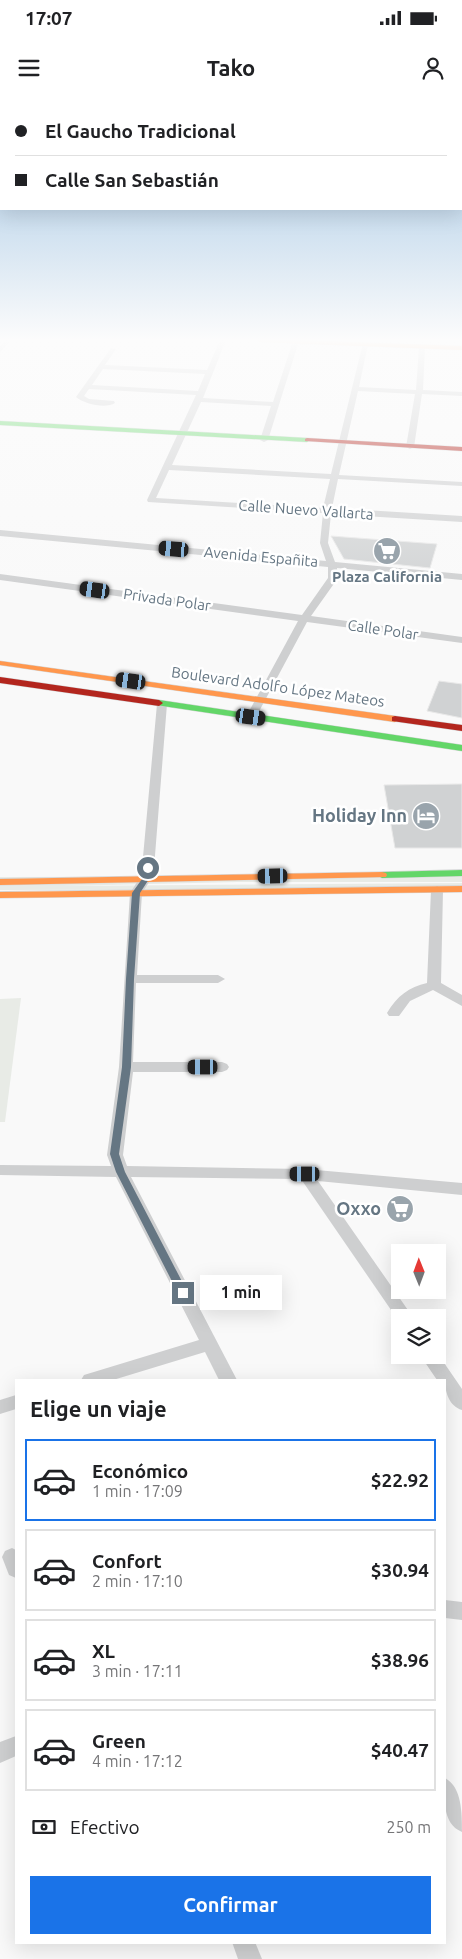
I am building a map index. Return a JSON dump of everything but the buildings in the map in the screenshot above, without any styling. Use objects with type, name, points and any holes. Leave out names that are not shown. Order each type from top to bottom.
[{"type":"street","points":[[62,427],[264,440],[462,449]]},
{"type":"street","points":[[186,427],[166,467],[462,484]]},
{"type":"street","points":[[264,440],[268,427]]},
{"type":"street","points":[[251,717],[304,619],[333,578],[334,571],[324,544],[328,511],[346,427]]},
{"type":"street","points":[[410,447],[413,427]]},
{"type":"street","name":"Calle Nuevo Vallarta","points":[[166,467],[151,500],[462,520]]},
{"type":"street","name":"Avenida Españita","points":[[0,533],[462,576]]},
{"type":"street","name":"Privada Polar","points":[[0,577],[304,619]]},
{"type":"street","name":"Calle Polar","points":[[304,619],[462,640]]},
{"type":"street","name":"Boulevard Adolfo López Mateos","points":[[0,663],[462,728]]},
{"type":"street","name":"Boulevard Adolfo López Mateos","points":[[0,680],[462,748]]},
{"type":"street","points":[[162,704],[148,868],[145,879],[136,893],[126,1067],[115,1154],[121,1172],[227,1379]]},
{"type":"street","points":[[0,882],[462,873]]},
{"type":"street","points":[[434,985],[437,890]]},
{"type":"street","points":[[0,895],[462,890]]},
{"type":"street","points":[[130,979],[218,979]]},
{"type":"street","points":[[394,1013],[397,1006],[410,995],[434,985],[454,995],[462,1002]]},
{"type":"street","points":[[126,1067],[222,1067]]},
{"type":"street","points":[[0,1170],[305,1174],[462,1189]]},
{"type":"street","points":[[305,1174],[398,1309]]},
{"type":"street","points":[[93,1379],[208,1344]]},
{"type":"street","points":[[435,1364],[446,1379]]},
{"type":"street","points":[[446,1379],[462,1402]]},
{"type":"street","points":[[0,1407],[15,1402]]},
{"type":"street","points":[[446,1609],[462,1611]]},
{"type":"street","points":[[0,1754],[15,1746]]},
{"type":"street","points":[[446,1791],[462,1822]]},
{"type":"street","points":[[244,1944],[250,1959]]},
{"type":"shaded area","points":[[462,876],[462,882],[238,882],[62,886],[462,883],[462,889],[0,890],[0,877]]},
{"type":"shaded area","points":[[21,998],[5,1122],[0,1122],[0,999]]},
{"type":"traffic: fast","points":[[68,427],[307,440]]},
{"type":"traffic: fast","points":[[159,703],[462,748]]},
{"type":"traffic: fast","points":[[382,875],[462,873]]},
{"type":"traffic: slow","points":[[0,663],[395,719]]},
{"type":"traffic: slow","points":[[0,882],[382,875]]},
{"type":"traffic: slow","points":[[0,895],[462,889]]},
{"type":"traffic: jam","points":[[307,440],[462,449]]},
{"type":"traffic: jam","points":[[0,680],[159,703]]},
{"type":"traffic: jam","points":[[395,719],[462,728]]},
{"type":"place","name":"Plaza California","points":[[387,551]]},
{"type":"place","name":"Holiday Inn","points":[[426,816]]},
{"type":"place","name":"Oxxo","points":[[400,1209]]},
{"type":"route","points":[[148,868],[147,875],[136,893],[126,1067],[115,1154],[121,1172],[183,1293]]}]
